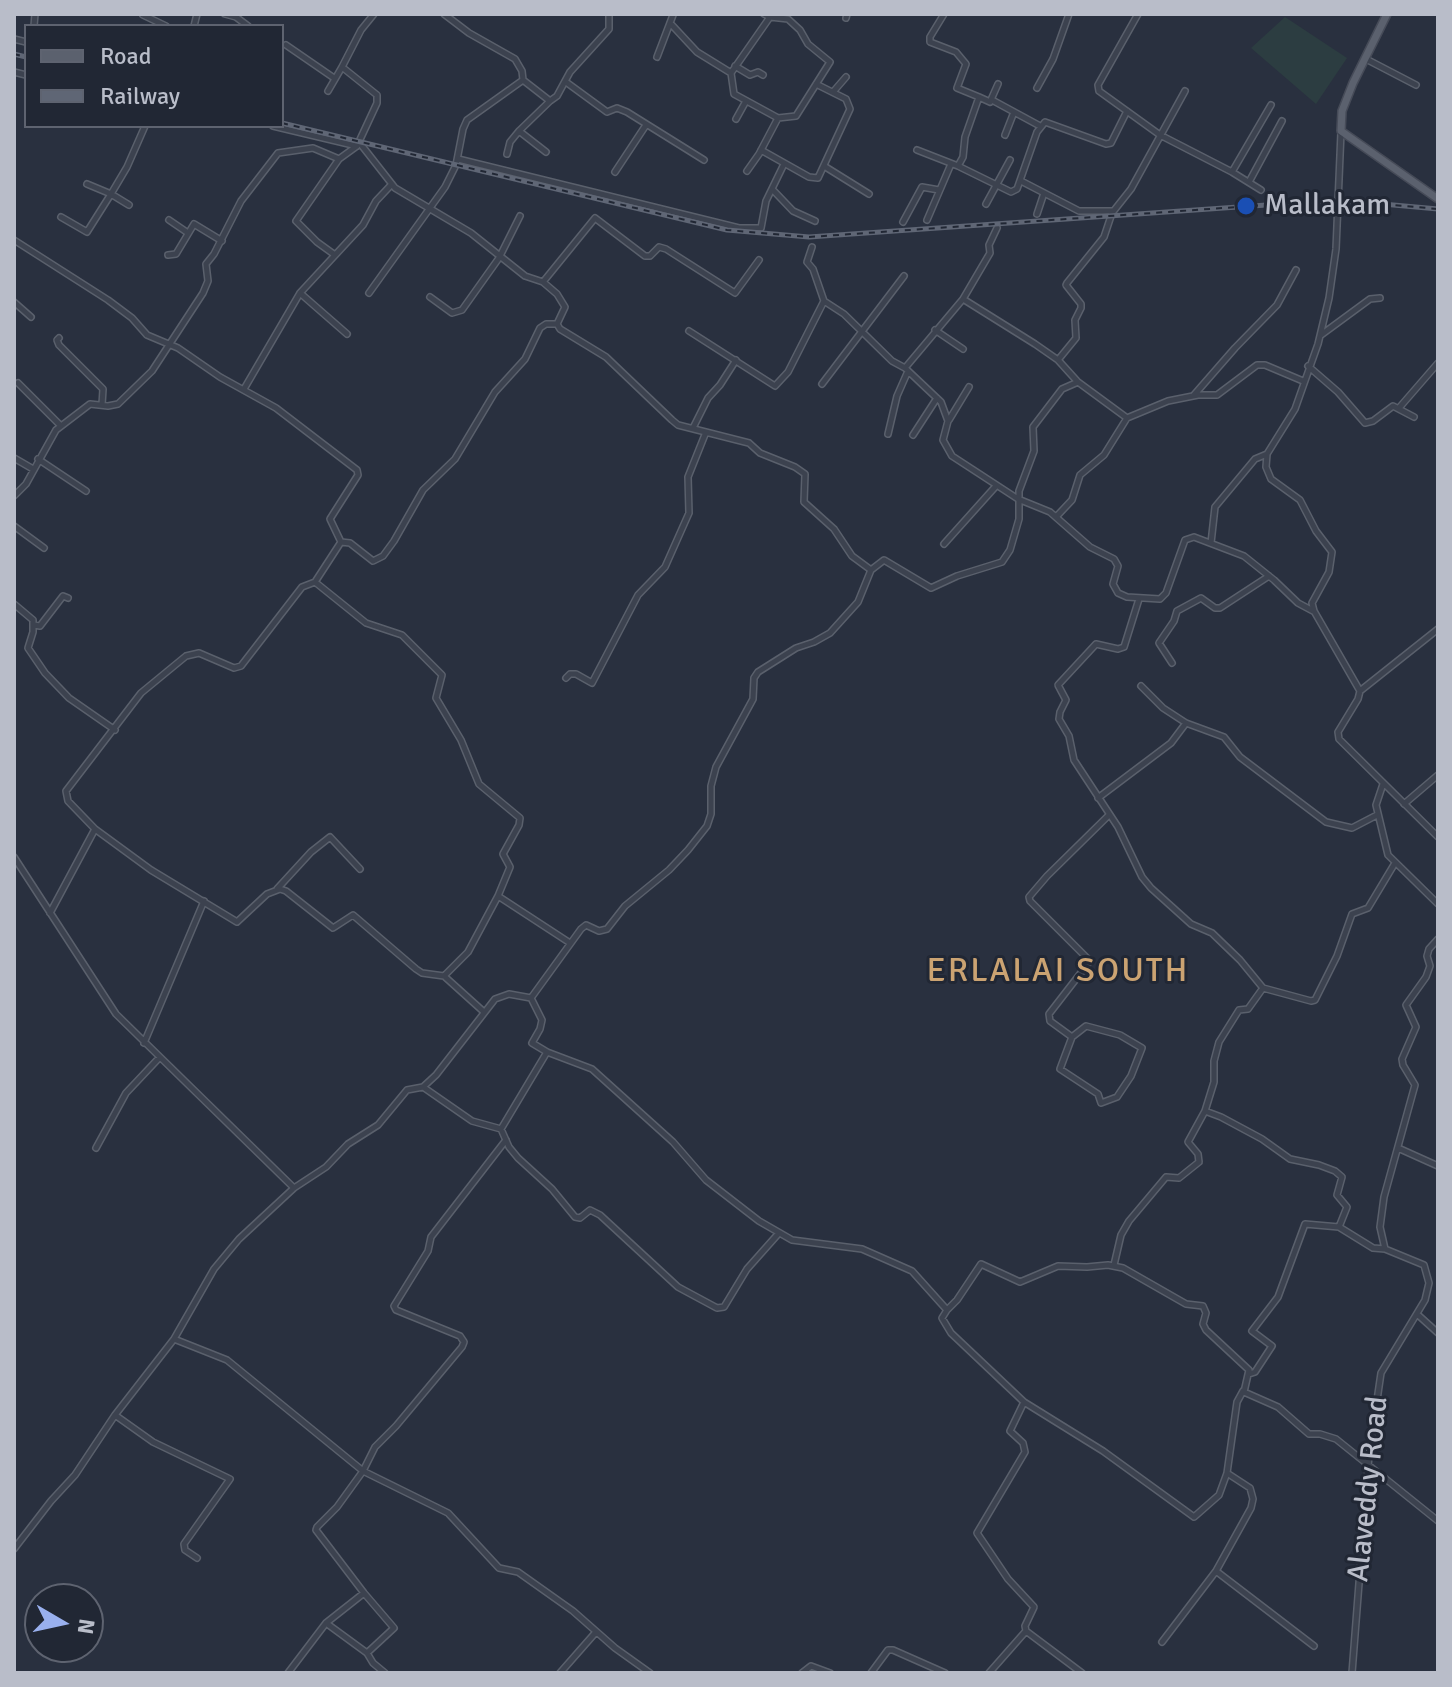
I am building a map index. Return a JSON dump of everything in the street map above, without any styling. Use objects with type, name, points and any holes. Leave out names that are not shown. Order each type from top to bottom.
[{"type":"main road","points":[[1387,14],[1342,111],[1341,131],[1437,198]]},
{"type":"street","points":[[225,14],[245,24]]},
{"type":"street","points":[[328,91],[361,30],[374,14]]},
{"type":"street","points":[[444,14],[469,33],[515,59],[523,80],[550,101]]},
{"type":"street","points":[[507,154],[510,142],[557,96],[570,72],[609,29],[609,14]]},
{"type":"street","points":[[657,57],[673,14]]},
{"type":"street","points":[[944,14],[930,42],[956,52],[966,64],[957,88],[990,102],[992,100],[1040,126]]},
{"type":"street","points":[[1037,88],[1053,59],[1069,14]]},
{"type":"street","points":[[1138,14],[1097,87],[1101,93],[1160,135],[1261,190]]},
{"type":"street","points":[[143,15],[162,24]]},
{"type":"street","points":[[767,16],[788,19],[805,35],[808,44],[829,60],[796,116],[778,118],[734,94],[731,73],[767,16]]},
{"type":"street","points":[[670,23],[697,52],[731,73]]},
{"type":"street","points":[[286,45],[334,78]]},
{"type":"street","points":[[1366,59],[1416,85]]},
{"type":"street","points":[[735,66],[750,75],[758,72],[763,75]]},
{"type":"street","points":[[335,255],[296,221],[339,159],[358,144],[378,99],[342,67]]},
{"type":"street","points":[[833,92],[846,77]]},
{"type":"street","points":[[369,293],[445,187],[458,159],[467,120],[523,80]]},
{"type":"street","points":[[566,82],[607,112],[617,108],[704,160]]},
{"type":"street","points":[[761,150],[815,179],[850,109],[846,99],[816,84]]},
{"type":"street","points":[[992,100],[998,84]]},
{"type":"street","points":[[1058,360],[1076,338],[1075,320],[1081,308],[1066,285],[1104,237],[1114,211],[1131,189],[1185,91]]},
{"type":"street","points":[[927,220],[939,190],[963,157],[965,137],[979,97]]},
{"type":"street","points":[[736,119],[746,101]]},
{"type":"street","points":[[1232,172],[1271,105]]},
{"type":"street","points":[[917,150],[1011,192],[1017,189],[1021,181],[1040,126],[1050,122],[1106,144],[1111,143],[1127,111]]},
{"type":"street","points":[[1005,135],[1014,112]]},
{"type":"street","points":[[747,171],[778,118]]},
{"type":"street","points":[[1249,182],[1282,121]]},
{"type":"street","points":[[615,172],[646,125]]},
{"type":"street","points":[[61,217],[87,232],[127,167],[144,128]]},
{"type":"street","points":[[282,128],[358,144],[392,184],[430,211],[471,233],[499,258],[525,276],[543,282],[562,299],[565,307],[557,324]]},
{"type":"street","points":[[519,131],[546,152]]},
{"type":"street","points":[[1341,131],[1336,249],[1320,335],[1295,409],[1267,454],[1266,467],[1271,479],[1297,497],[1332,552],[1329,572],[1312,603],[1360,691]]},
{"type":"street","points":[[14,496],[26,484],[38,459],[61,426],[90,404],[118,404],[152,371],[203,293],[208,281],[206,264],[222,241],[241,201],[278,153],[313,148],[339,159]]},
{"type":"street","points":[[458,159],[739,228],[761,228],[766,201],[784,164]]},
{"type":"street","points":[[986,204],[1010,160]]},
{"type":"street","points":[[824,166],[869,194]]},
{"type":"street","points":[[1021,181],[1079,211],[1114,211]]},
{"type":"street","points":[[87,184],[129,205]]},
{"type":"street","points":[[244,389],[300,293],[363,225],[376,201],[392,184]]},
{"type":"street","points":[[903,222],[922,187],[939,190]]},
{"type":"street","points":[[772,189],[793,211],[815,221]]},
{"type":"street","points":[[1037,214],[1044,193]]},
{"type":"street","points":[[430,297],[457,313],[499,258],[520,216]]},
{"type":"street","points":[[543,282],[595,218],[645,256],[650,256],[661,247],[735,293],[759,260]]},
{"type":"street","points":[[169,220],[188,233]]},
{"type":"street","points":[[168,255],[176,254],[194,224],[222,241]]},
{"type":"street","points":[[888,434],[907,369],[935,330],[963,299],[990,253],[989,245],[997,228]]},
{"type":"street","points":[[14,240],[108,300],[132,318],[147,335],[170,344],[276,408],[357,470],[358,475],[330,519],[341,542]]},
{"type":"street","points":[[812,247],[807,262],[813,269],[824,301],[844,314],[892,361],[907,369],[937,398],[948,421]]},
{"type":"street","points":[[1194,395],[1277,305],[1296,270]]},
{"type":"street","points":[[822,384],[904,276]]},
{"type":"street","points":[[300,293],[347,334]]},
{"type":"street","points":[[1320,335],[1370,299],[1380,298]]},
{"type":"street","points":[[963,299],[1058,360],[1078,382],[1127,418]]},
{"type":"street","points":[[689,331],[767,382],[778,385],[788,372],[824,301]]},
{"type":"street","points":[[14,302],[31,317]]},
{"type":"street","points":[[341,542],[350,543],[373,561],[383,556],[423,490],[455,459],[495,392],[525,359],[540,328],[546,324],[557,324]]},
{"type":"street","points":[[557,324],[560,329],[606,357],[678,425],[749,443],[760,453],[805,474],[804,502],[834,529],[852,556],[871,570]]},
{"type":"street","points":[[935,330],[963,349]]},
{"type":"street","points":[[59,338],[59,345],[103,389],[102,405]]},
{"type":"street","points":[[693,428],[708,398],[736,360]]},
{"type":"street","points":[[1399,408],[1438,363]]},
{"type":"street","points":[[1056,517],[1072,500],[1080,475],[1104,455],[1127,418],[1168,401],[1194,395],[1217,395],[1257,365],[1265,365],[1303,381]]},
{"type":"street","points":[[1308,366],[1338,392],[1365,423],[1373,421],[1389,407],[1399,408],[1414,417]]},
{"type":"street","points":[[531,998],[586,925],[599,931],[607,929],[625,906],[669,870],[707,826],[716,767],[753,699],[754,678],[758,672],[796,648],[830,633],[858,602],[871,570],[884,560],[924,587],[931,588],[1002,562],[1010,550],[1019,519],[1018,499],[1034,451],[1033,427],[1062,389],[1078,382]]},
{"type":"street","points":[[18,383],[61,426]]},
{"type":"street","points":[[969,387],[948,421],[943,440],[945,448],[996,486],[1018,499],[1043,507],[1090,547],[1117,562],[1114,589],[1127,597],[1139,599],[1155,600],[1166,593],[1185,540],[1194,537],[1235,551],[1298,603],[1314,611]]},
{"type":"street","points":[[913,435],[937,398]]},
{"type":"street","points":[[566,678],[576,674],[592,683],[638,595],[665,567],[689,513],[690,465],[706,432]]},
{"type":"street","points":[[1211,543],[1215,507],[1255,459],[1267,454]]},
{"type":"street","points":[[14,458],[33,469]]},
{"type":"street","points":[[38,459],[86,491]]},
{"type":"street","points":[[944,544],[996,486]]},
{"type":"street","points":[[14,526],[44,548]]},
{"type":"street","points":[[341,542],[315,582],[302,587],[241,666],[234,668],[199,653],[186,656],[141,693],[66,791],[68,801],[95,829],[151,870],[237,922],[267,894],[276,890],[311,852],[330,837],[360,869]]},
{"type":"street","points":[[1172,663],[1159,643],[1177,611],[1201,598],[1220,608],[1269,576]]},
{"type":"street","points":[[315,582],[366,623],[402,635],[442,675],[436,698],[461,740],[479,784],[520,818],[503,854],[510,867],[498,896],[468,952],[444,976]]},
{"type":"street","points":[[34,625],[40,626],[63,596],[68,598]]},
{"type":"street","points":[[1139,599],[1124,647],[1118,649],[1096,644],[1058,685],[1066,700],[1059,719],[1069,736],[1074,760],[1151,888],[1191,924],[1212,933],[1263,988],[1311,1001],[1315,1000],[1337,956],[1352,914],[1368,908],[1395,863]]},
{"type":"street","points":[[14,604],[33,620],[28,648],[45,673],[69,698],[115,730]]},
{"type":"street","points":[[1438,629],[1360,691],[1338,732],[1339,739],[1438,837]]},
{"type":"street","points":[[1141,686],[1163,708],[1186,723],[1224,737],[1240,757],[1326,822],[1352,828],[1377,815]]},
{"type":"street","points":[[1098,798],[1171,743],[1186,723]]},
{"type":"street","points":[[1404,804],[1438,775]]},
{"type":"street","points":[[1383,784],[1376,805],[1384,845],[1395,863],[1438,904]]},
{"type":"street","points":[[1072,1037],[1050,1021],[1049,1014],[1090,961],[1029,897],[1109,815]]},
{"type":"street","points":[[50,913],[95,829]]},
{"type":"street","points":[[14,857],[116,1014],[294,1188]]},
{"type":"street","points":[[276,890],[286,891],[333,928],[353,915],[416,969],[422,973],[444,976],[484,1012]]},
{"type":"street","points":[[498,896],[570,943]]},
{"type":"street","points":[[144,1043],[204,901]]},
{"type":"street","points":[[1249,1374],[1255,1372],[1272,1346],[1252,1331],[1278,1297],[1305,1224],[1339,1227],[1373,1248],[1385,1249],[1380,1227],[1384,1197],[1415,1085],[1402,1059],[1416,1027],[1406,1005],[1426,977],[1430,966],[1429,949],[1438,939]]},
{"type":"street","points":[[1114,1265],[1121,1235],[1129,1221],[1166,1177],[1179,1178],[1199,1162],[1198,1154],[1188,1142],[1205,1111],[1214,1082],[1214,1061],[1219,1042],[1239,1010],[1248,1009],[1263,988]]},
{"type":"street","points":[[14,1549],[75,1475],[115,1415],[174,1339],[214,1269],[239,1239],[294,1188],[326,1167],[348,1144],[378,1125],[407,1090],[423,1087],[436,1075],[484,1012],[502,994],[531,998]]},
{"type":"street","points":[[531,998],[542,1020],[532,1043],[592,1069],[673,1142],[706,1180],[759,1221],[792,1240],[862,1249],[892,1260],[912,1271],[947,1310]]},
{"type":"street","points":[[1086,1026],[1120,1035],[1142,1048],[1131,1076],[1117,1097],[1101,1103],[1098,1094],[1060,1069],[1072,1037],[1086,1026]]},
{"type":"street","points":[[501,1129],[547,1052]]},
{"type":"street","points":[[96,1148],[126,1093],[159,1058]]},
{"type":"street","points":[[423,1087],[472,1121],[501,1129]]},
{"type":"street","points":[[1205,1111],[1262,1139],[1290,1159],[1335,1171],[1342,1177],[1337,1195],[1347,1207],[1339,1227]]},
{"type":"street","points":[[501,1129],[518,1158],[552,1189],[575,1217],[580,1218],[590,1210],[600,1215],[678,1287],[717,1308],[724,1307],[747,1269],[779,1233]]},
{"type":"street","points":[[367,1653],[394,1628],[316,1530],[363,1471],[375,1447],[462,1347],[464,1342],[460,1336],[396,1310],[394,1306],[428,1251],[431,1237],[506,1140]]},
{"type":"street","points":[[1398,1148],[1438,1166]]},
{"type":"street","name":"Alaveddy Road","points":[[1352,1673],[1369,1468],[1381,1373],[1425,1300],[1429,1283],[1424,1265],[1385,1249]]},
{"type":"street","points":[[981,1264],[1020,1282],[1058,1266],[1114,1265],[1136,1274],[1186,1304],[1203,1306],[1206,1330],[1243,1364],[1249,1374],[1237,1402],[1227,1473],[1219,1495],[1194,1517],[1103,1451],[1024,1402],[951,1333],[942,1318],[981,1264]]},
{"type":"street","points":[[1417,1314],[1438,1333]]},
{"type":"street","points":[[174,1339],[227,1360],[363,1471],[448,1513],[499,1568],[518,1572],[573,1611],[650,1673]]},
{"type":"street","points":[[1243,1391],[1278,1407],[1309,1434],[1336,1439],[1438,1521]]},
{"type":"street","points":[[1024,1402],[1010,1431],[1023,1443],[1025,1452],[977,1533],[1008,1579],[1034,1607],[1025,1626],[1026,1631],[1082,1673]]},
{"type":"street","points":[[115,1415],[153,1442],[230,1479],[184,1544],[185,1550],[197,1558]]},
{"type":"street","points":[[1162,1642],[1216,1571],[1253,1499],[1250,1488],[1227,1473]]},
{"type":"street","points":[[1216,1571],[1314,1646]]},
{"type":"street","points":[[288,1673],[326,1623],[364,1593]]},
{"type":"street","points":[[326,1623],[367,1653],[385,1673]]},
{"type":"street","points":[[989,1673],[1026,1631]]},
{"type":"street","points":[[560,1673],[596,1632]]},
{"type":"street","points":[[871,1673],[888,1650],[893,1650],[945,1673]]},
{"type":"street","points":[[802,1673],[811,1666],[830,1673]]},
{"type":"shaded area","points":[[1285,17],[1347,58],[1316,104],[1251,48]]},
{"type":"railway","points":[[14,54],[24,56]]},
{"type":"railway","points":[[284,123],[727,230],[809,237],[1338,200],[1438,209]]},
{"type":"place","name":"Mallakam","points":[[1246,206]]},
{"type":"district","name":"ERLALAI SOUTH","points":[[1058,972]]}]
